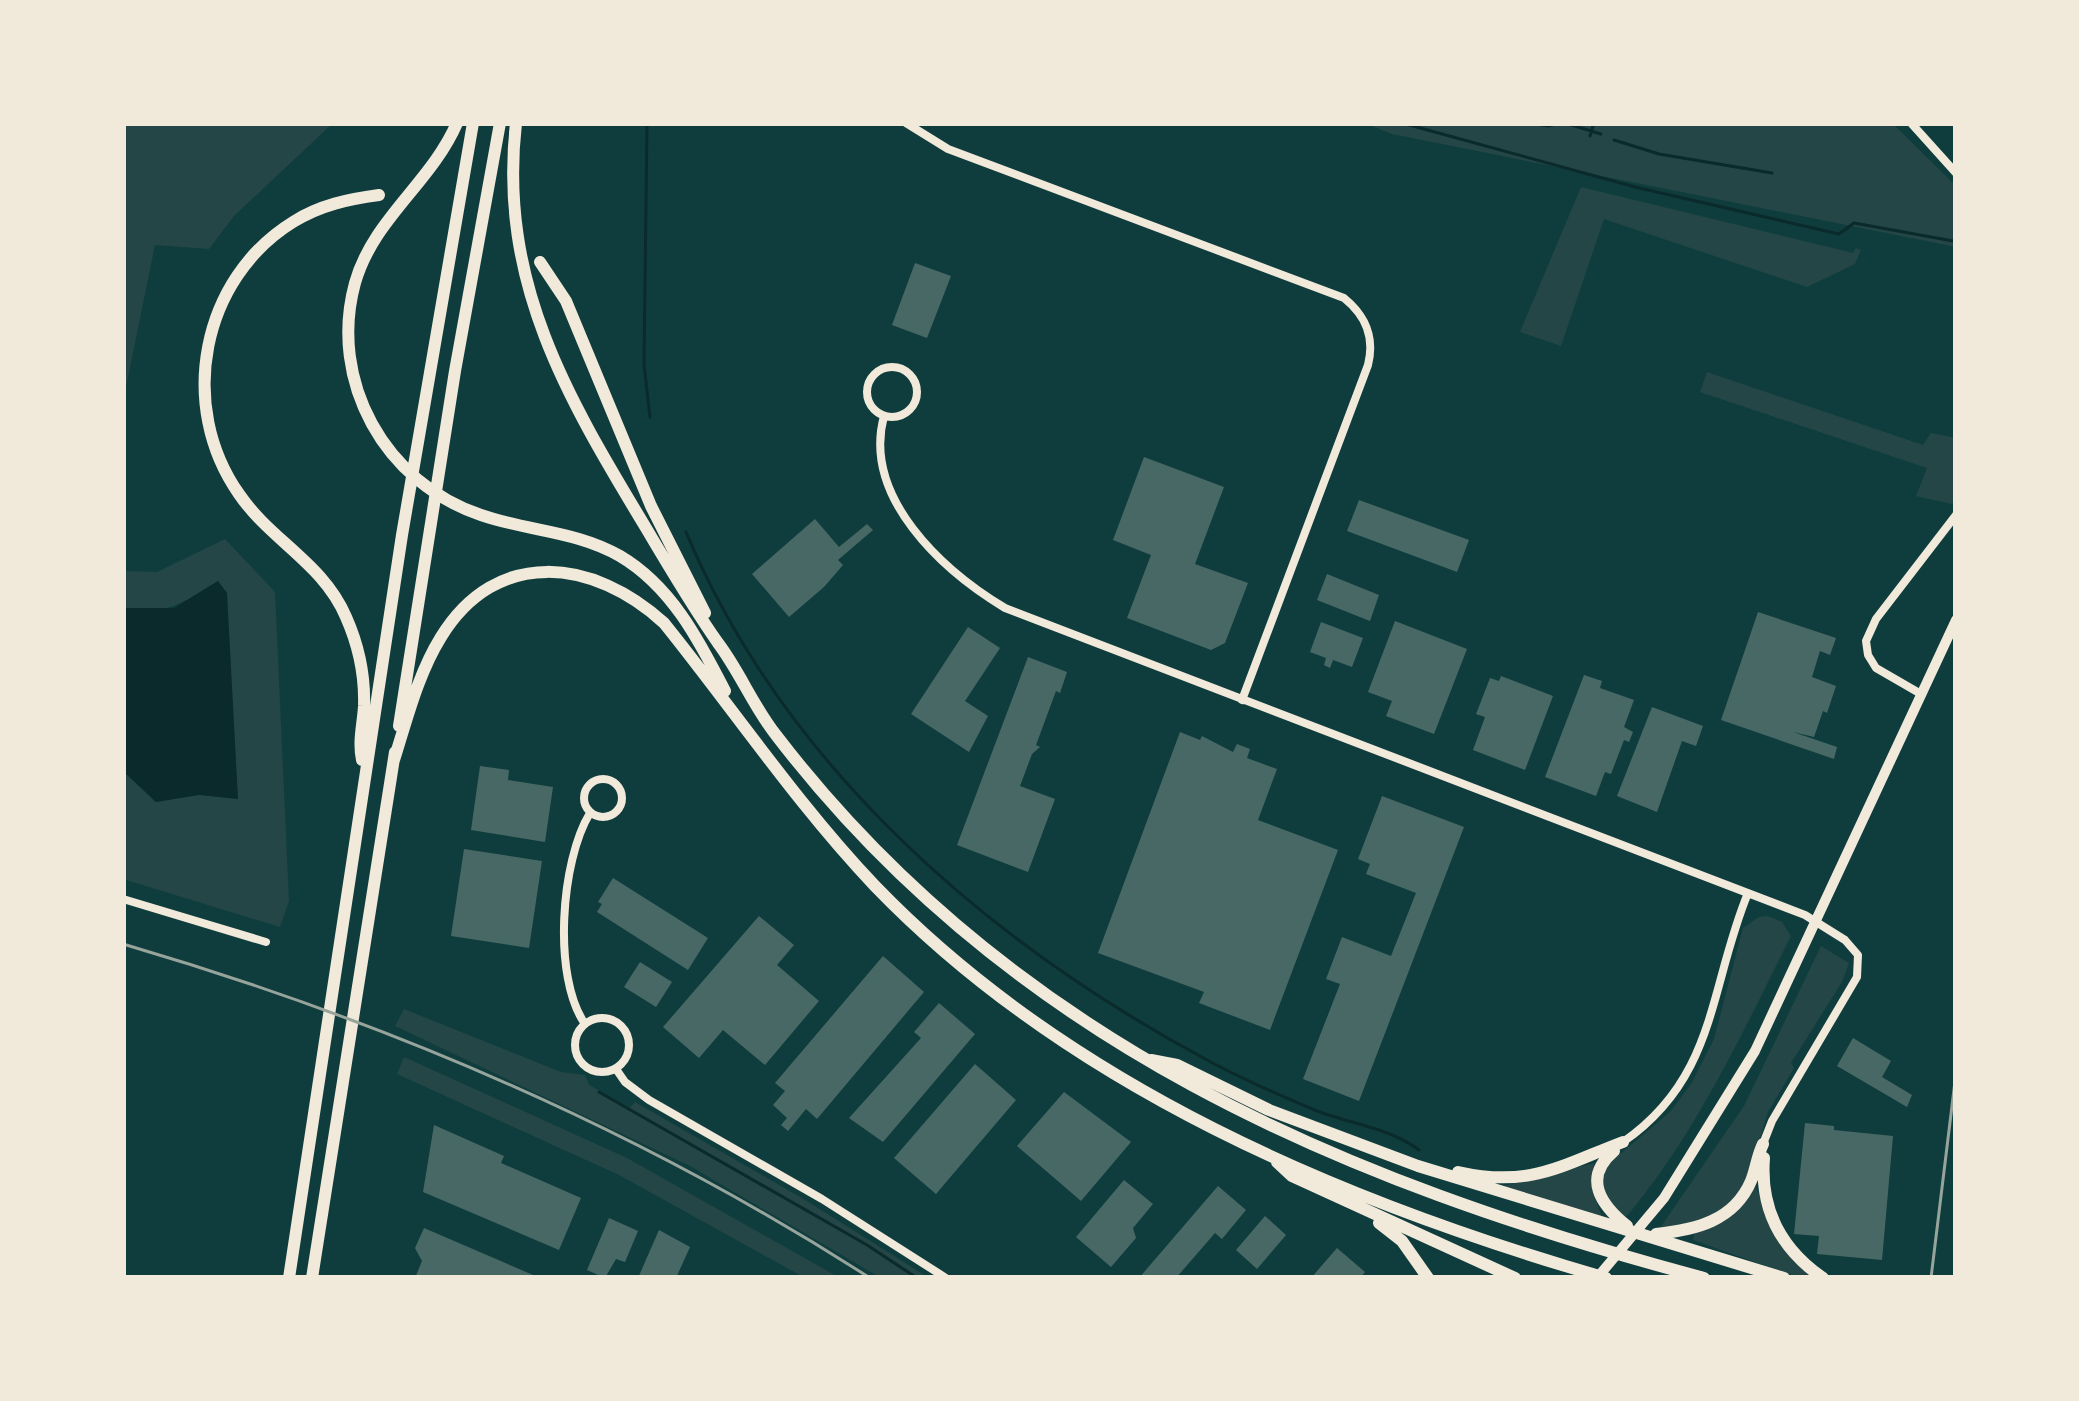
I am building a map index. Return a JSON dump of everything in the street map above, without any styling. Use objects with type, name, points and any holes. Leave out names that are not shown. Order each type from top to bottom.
[{"type":"highway","points":[[457,123],[440,155],[372,240],[355,284],[348,347],[354,384],[373,428],[393,457],[423,485],[477,514],[578,538],[624,559],[647,576],[676,608],[733,708]]},
{"type":"highway","points":[[290,1278],[428,370],[473,123]]},
{"type":"highway","points":[[312,1278],[451,393],[500,123]]},
{"type":"highway","points":[[515,123],[514,211],[523,272],[545,345],[580,418],[705,628],[720,644]]},
{"type":"highway","points":[[364,775],[359,745],[363,676],[346,616],[332,588],[312,564],[239,495],[211,434],[204,367],[221,302],[257,251],[313,211],[379,195]]},
{"type":"highway","points":[[540,262],[566,301],[651,506],[720,644],[775,734],[903,877],[1006,968],[1139,1057],[1204,1094],[1393,1179],[1510,1222],[1704,1278]]},
{"type":"highway","points":[[394,760],[421,680],[443,633],[473,599],[530,574],[592,576],[638,599],[664,623],[875,886],[1004,999],[1082,1053],[1268,1153],[1441,1226],[1601,1278]]},
{"type":"highway","points":[[1139,1057],[1177,1065],[1269,1110],[1390,1156],[1784,1278]]},
{"type":"highway","points":[[1390,1156],[1507,1178],[1576,1164],[1623,1142]]},
{"type":"highway","points":[[1623,1142],[1601,1164],[1597,1190],[1609,1213],[1638,1233],[1694,1229],[1724,1214],[1745,1192],[1763,1144]]},
{"type":"highway","points":[[1763,1144],[1764,1188],[1775,1227],[1799,1260],[1823,1278]]},
{"type":"highway","points":[[1268,1153],[1292,1176],[1515,1278]]},
{"type":"highway","points":[[1359,1208],[1402,1241],[1428,1278]]},
{"type":"main road","points":[[1601,1278],[1654,1210],[1737,1083],[1956,620]]},
{"type":"street","points":[[906,123],[948,149],[1344,298],[1363,317],[1370,340],[1368,365],[1242,700]]},
{"type":"street","points":[[1911,123],[1956,173]]},
{"type":"street","points":[[886,368],[901,369],[912,379],[915,400],[899,416],[884,416],[868,401],[869,382],[886,368]]},
{"type":"street","points":[[884,416],[878,437],[880,455],[895,498],[922,539],[959,578],[1005,608],[1748,893],[1816,922],[1853,948],[1860,970],[1763,1144]]},
{"type":"street","points":[[1921,694],[1876,668],[1866,641],[1876,619],[1956,515]]},
{"type":"street","points":[[604,778],[616,783],[623,795],[620,808],[603,818],[590,813],[584,801],[586,788],[604,778]]},
{"type":"street","points":[[585,1024],[570,996],[564,962],[572,874],[578,840],[590,813]]},
{"type":"street","points":[[1623,1142],[1668,1102],[1697,1058],[1748,893]]},
{"type":"street","points":[[123,899],[266,942]]},
{"type":"street","points":[[606,1018],[625,1029],[629,1051],[616,1069],[594,1071],[579,1060],[575,1040],[585,1024],[606,1018]]},
{"type":"street","points":[[616,1069],[649,1100],[822,1198],[946,1278]]},
{"type":"shaded area","points":[[123,123],[333,123],[234,216],[209,249],[155,245],[123,402]]},
{"type":"shaded area","points":[[1364,123],[1892,123],[1956,186],[1956,247],[1392,134]]},
{"type":"shaded area","points":[[1581,187],[1853,253],[1856,248],[1861,250],[1855,264],[1807,287],[1604,219],[1561,346],[1520,332]]},
{"type":"shaded area","points":[[1707,372],[1923,445],[1931,433],[1956,438],[1956,497],[1952,504],[1916,496],[1927,468],[1700,392]]},
{"type":"shaded area","points":[[225,539],[275,592],[289,901],[280,927],[123,879],[123,771],[156,802],[199,794],[237,799],[218,581],[174,606],[138,610],[123,608],[123,571],[157,572]]},
{"type":"shaded area","points":[[218,581],[227,593],[238,799],[199,795],[156,802],[123,771],[123,608],[174,608]]},
{"type":"shaded area","points":[[1768,916],[1782,922],[1791,936],[1696,1117],[1626,1217],[1606,1199],[1607,1165],[1670,1112],[1691,1084],[1714,1039],[1743,928]]},
{"type":"shaded area","points":[[1821,946],[1849,963],[1791,1063],[1794,1068],[1768,1112],[1750,1171],[1735,1200],[1702,1221],[1660,1228],[1744,1106]]},
{"type":"shaded area","points":[[404,1009],[561,1072],[585,1075],[589,1085],[630,1108],[635,1102],[929,1278],[881,1278],[690,1166],[395,1026]]},
{"type":"shaded area","points":[[404,1057],[627,1158],[840,1278],[805,1278],[619,1175],[397,1074]]},
{"type":"shaded area","points":[[1594,1163],[1592,1190],[1602,1217],[1503,1186]]},
{"type":"shaded area","points":[[1755,1185],[1783,1247],[1811,1278],[1693,1240],[1694,1234],[1711,1227]]},
{"type":"building","points":[[915,263],[951,276],[927,338],[892,325]]},
{"type":"building","points":[[1144,457],[1224,487],[1195,564],[1248,583],[1225,643],[1211,650],[1127,618],[1151,555],[1113,540]]},
{"type":"building","points":[[1359,500],[1469,540],[1457,572],[1347,531]]},
{"type":"building","points":[[815,519],[839,547],[867,524],[873,530],[838,560],[843,565],[824,587],[789,617],[752,574]]},
{"type":"building","points":[[1327,574],[1379,595],[1370,621],[1317,600]]},
{"type":"building","points":[[1758,612],[1836,638],[1830,655],[1820,651],[1812,677],[1836,686],[1827,713],[1823,711],[1814,737],[1793,732],[1837,747],[1834,759],[1721,720]]},
{"type":"building","points":[[1395,621],[1467,649],[1434,734],[1386,716],[1392,701],[1368,692]]},
{"type":"building","points":[[1321,622],[1363,638],[1352,667],[1333,660],[1330,668],[1324,665],[1326,658],[1310,652]]},
{"type":"building","points":[[968,627],[1000,648],[965,701],[988,716],[969,752],[911,714]]},
{"type":"building","points":[[1028,657],[1067,672],[1036,745],[1040,747],[1032,754],[1020,786],[1055,799],[1028,872],[957,845]]},
{"type":"building","points":[[1584,675],[1602,681],[1600,688],[1634,700],[1624,727],[1633,732],[1629,742],[1624,740],[1611,774],[1605,772],[1596,796],[1545,777]]},
{"type":"building","points":[[1501,676],[1553,696],[1525,770],[1473,750],[1485,717],[1476,714],[1490,678],[1499,681]]},
{"type":"building","points":[[1652,707],[1703,726],[1696,746],[1682,741],[1657,812],[1617,796]]},
{"type":"building","points":[[1180,732],[1200,740],[1202,736],[1233,752],[1237,744],[1250,749],[1247,758],[1277,769],[1258,820],[1338,850],[1270,1030],[1199,1003],[1204,992],[1098,953]]},
{"type":"building","points":[[480,766],[509,770],[508,780],[553,787],[545,842],[471,830]]},
{"type":"building","points":[[1382,796],[1464,827],[1359,1101],[1303,1079],[1340,984],[1326,979],[1342,937],[1391,956],[1416,893],[1366,874],[1370,864],[1358,859]]},
{"type":"building","points":[[464,849],[542,861],[529,948],[451,936]]},
{"type":"building","points":[[613,878],[708,938],[688,970],[597,912]]},
{"type":"building","points":[[759,916],[794,945],[777,965],[819,1001],[765,1065],[723,1030],[699,1058],[663,1027]]},
{"type":"building","points":[[883,956],[924,992],[817,1119],[806,1109],[788,1131],[781,1125],[787,1118],[773,1105],[785,1091],[775,1083]]},
{"type":"building","points":[[640,962],[672,982],[656,1007],[624,987]]},
{"type":"building","points":[[939,1003],[975,1034],[883,1142],[849,1118],[921,1038],[914,1032]]},
{"type":"building","points":[[1853,1038],[1891,1061],[1882,1077],[1912,1095],[1907,1107],[1837,1066]]},
{"type":"building","points":[[975,1064],[1016,1100],[936,1194],[894,1158]]},
{"type":"building","points":[[1064,1092],[1131,1142],[1081,1201],[1017,1146]]},
{"type":"building","points":[[1805,1123],[1893,1136],[1882,1260],[1817,1254],[1819,1236],[1794,1234]]},
{"type":"building","points":[[434,1125],[504,1156],[501,1163],[581,1198],[559,1250],[423,1192]]},
{"type":"building","points":[[1124,1180],[1153,1204],[1133,1228],[1136,1238],[1111,1267],[1076,1237]]},
{"type":"building","points":[[1218,1186],[1246,1210],[1222,1239],[1215,1233],[1176,1278],[1139,1278]]},
{"type":"building","points":[[1265,1216],[1286,1235],[1257,1269],[1236,1250]]},
{"type":"building","points":[[609,1218],[638,1231],[625,1262],[616,1259],[605,1278],[587,1270]]},
{"type":"building","points":[[424,1228],[540,1278],[415,1278],[422,1261],[415,1248]]},
{"type":"building","points":[[659,1230],[690,1247],[676,1278],[638,1278]]},
{"type":"building","points":[[1337,1248],[1365,1272],[1360,1278],[1311,1278]]},
{"type":"waterway","points":[[647,123],[644,365],[650,417]]},
{"type":"waterway","points":[[1402,123],[1635,187],[1839,234],[1854,223],[1953,241]]},
{"type":"waterway","points":[[1531,123],[1561,123]]},
{"type":"waterway","points":[[1565,123],[1601,134]]},
{"type":"waterway","points":[[1590,136],[1594,123]]},
{"type":"waterway","points":[[1614,140],[1659,154],[1772,173]]},
{"type":"waterway","points":[[686,532],[728,617],[778,697],[836,771],[901,840],[972,903],[1127,1014],[1209,1061],[1303,1105],[1383,1131],[1419,1150]]},
{"type":"waterway","points":[[599,1092],[917,1278]]},
{"type":"railway","points":[[123,944],[318,1008],[509,1084],[693,1174],[870,1278]]},
{"type":"railway","points":[[1931,1278],[1956,1073]]}]
